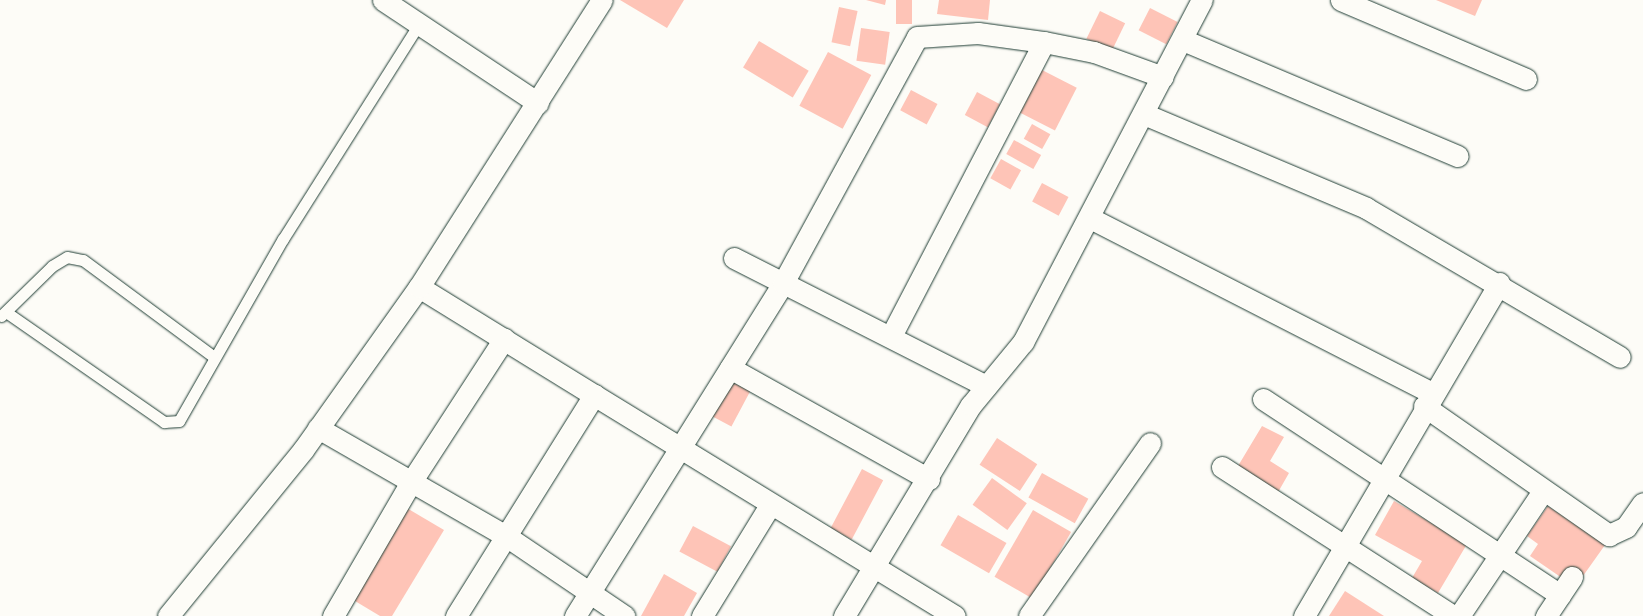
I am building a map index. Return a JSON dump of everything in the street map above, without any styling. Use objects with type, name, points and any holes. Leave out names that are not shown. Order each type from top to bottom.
[{"type":"street","points":[[383,0],[538,103]]},
{"type":"street","points":[[168,616],[229,546],[318,428],[419,287],[602,0]]},
{"type":"street","points":[[844,616],[986,386],[1023,342],[1090,218],[1202,0]]},
{"type":"street","points":[[1341,0],[1526,79]]},
{"type":"street","points":[[575,616],[683,447],[783,283],[917,37],[978,33],[1044,42],[1094,52],[1163,77]]},
{"type":"street","points":[[1183,40],[1458,156]]},
{"type":"street","points":[[890,336],[1044,42]]},
{"type":"street","points":[[1144,114],[1361,206],[1498,283],[1620,357]]},
{"type":"street","points":[[1090,218],[1428,400],[1543,491],[1608,534],[1626,527],[1643,503]]},
{"type":"street","points":[[734,258],[986,386]]},
{"type":"street","points":[[1304,616],[1386,478],[1428,400],[1498,283]]},
{"type":"street","points":[[419,287],[594,395],[683,447],[770,505],[955,616]]},
{"type":"street","points":[[333,616],[411,482],[504,339]]},
{"type":"street","points":[[730,368],[929,479]]},
{"type":"street","points":[[456,616],[594,395]]},
{"type":"street","points":[[1263,399],[1386,478],[1560,595]]},
{"type":"street","points":[[318,428],[506,536],[588,595],[624,616]]},
{"type":"street","points":[[1029,616],[1150,443]]},
{"type":"street","points":[[1222,467],[1346,544],[1453,616]]},
{"type":"street","points":[[1459,616],[1543,491]]},
{"type":"street","points":[[702,616],[770,505]]},
{"type":"street","points":[[1546,616],[1572,577]]},
{"type":"lane","points":[[214,357],[83,260],[68,257],[52,266],[3,315],[171,425],[185,413],[214,357],[419,24]]},
{"type":"building","points":[[620,0],[684,0],[667,28]]},
{"type":"building","points":[[866,0],[886,0],[885,5]]},
{"type":"building","points":[[896,0],[912,0],[912,24],[896,24]]},
{"type":"building","points":[[939,0],[990,0],[988,20],[937,14]]},
{"type":"building","points":[[1436,0],[1482,0],[1475,16]]},
{"type":"building","points":[[839,7],[858,11],[850,46],[832,42]]},
{"type":"building","points":[[1150,8],[1178,22],[1166,44],[1139,30]]},
{"type":"building","points":[[1100,11],[1125,23],[1112,51],[1086,39]]},
{"type":"building","points":[[861,28],[890,32],[885,65],[856,61]]},
{"type":"building","points":[[759,41],[809,71],[793,97],[743,68]]},
{"type":"building","points":[[828,52],[871,75],[843,129],[799,106]]},
{"type":"building","points":[[1042,70],[1077,88],[1055,130],[1020,113]]},
{"type":"building","points":[[911,90],[937,104],[927,124],[900,110]]},
{"type":"building","points":[[977,92],[1000,104],[988,127],[965,115]]},
{"type":"building","points":[[1032,124],[1050,134],[1042,149],[1024,139]]},
{"type":"building","points":[[1014,140],[1041,155],[1033,169],[1006,154]]},
{"type":"building","points":[[1001,159],[1021,170],[1010,189],[990,178]]},
{"type":"building","points":[[1042,183],[1068,197],[1059,216],[1032,202]]},
{"type":"building","points":[[729,380],[750,391],[731,427],[710,415]]},
{"type":"building","points":[[1262,426],[1284,437],[1270,461],[1289,473],[1277,494],[1235,471]]},
{"type":"building","points":[[997,438],[1037,464],[1020,491],[980,465]]},
{"type":"building","points":[[862,469],[883,480],[852,539],[831,528]]},
{"type":"building","points":[[1042,473],[1088,499],[1075,523],[1028,497]]},
{"type":"building","points":[[992,478],[1027,503],[1007,530],[973,505]]},
{"type":"building","points":[[1394,501],[1467,544],[1438,593],[1412,578],[1422,561],[1375,535]]},
{"type":"building","points":[[1548,506],[1605,545],[1583,576],[1570,567],[1562,578],[1530,556],[1538,544],[1527,536]]},
{"type":"building","points":[[405,507],[444,530],[392,616],[380,616],[350,598]]},
{"type":"building","points":[[1033,510],[1071,532],[1033,599],[994,577]]},
{"type":"building","points":[[958,515],[1006,543],[989,573],[940,545]]},
{"type":"building","points":[[693,526],[731,546],[717,572],[679,552]]},
{"type":"building","points":[[664,574],[697,593],[684,616],[641,616]]},
{"type":"building","points":[[1345,591],[1384,616],[1329,616]]}]
